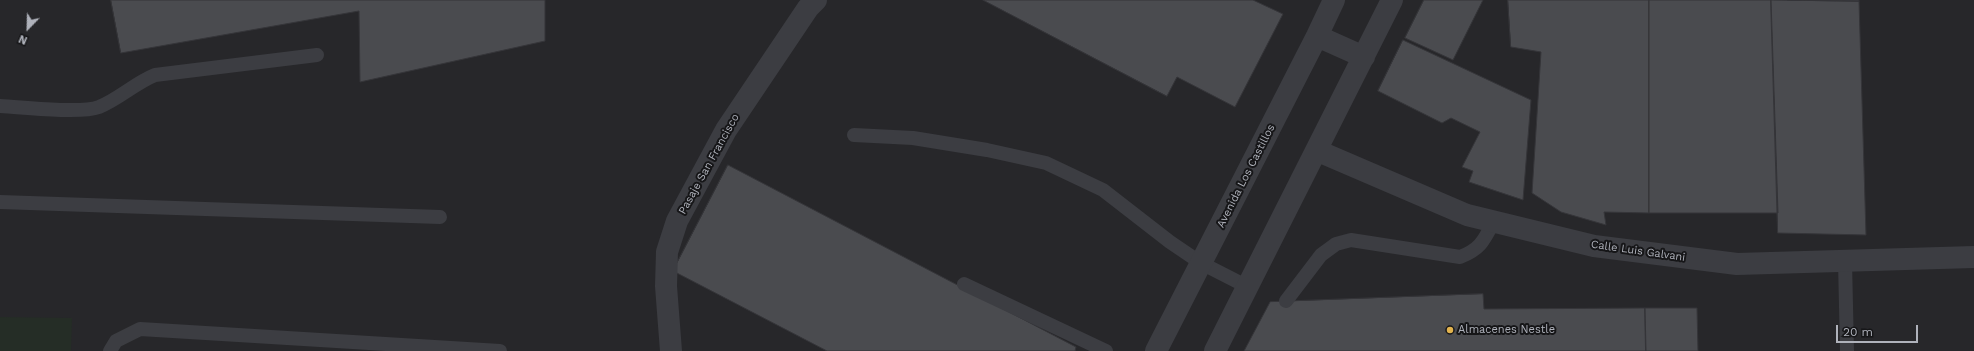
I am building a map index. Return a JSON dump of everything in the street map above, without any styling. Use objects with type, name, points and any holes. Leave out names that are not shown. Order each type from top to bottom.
[{"type":"street","name":"Pasaje San Francisco","points":[[670,351],[666,286],[667,252],[677,221],[726,130],[778,51],[808,8],[816,0]]},
{"type":"street","name":"Avenida Los Castillos","points":[[1156,351],[1318,36],[1334,0]]},
{"type":"street","points":[[1215,351],[1318,151],[1392,0]]},
{"type":"street","points":[[1318,36],[1364,57]]},
{"type":"street","name":"Calle Luis Galvani","points":[[1318,151],[1467,215],[1594,246],[1737,264],[1974,257]]},
{"type":"lane","points":[[0,106],[86,110],[109,102],[141,81],[156,75],[318,55]]},
{"type":"lane","points":[[854,135],[913,138],[987,150],[1046,163],[1102,190],[1170,242],[1202,263],[1248,287]]},
{"type":"lane","points":[[0,202],[440,217]]},
{"type":"lane","points":[[1286,302],[1321,254],[1336,244],[1351,240],[1460,256],[1471,252],[1481,245],[1494,221]]},
{"type":"lane","points":[[1845,261],[1847,351]]},
{"type":"lane","points":[[964,284],[1089,347],[1106,351]]},
{"type":"lane","points":[[110,351],[116,341],[140,329],[500,351]]},
{"type":"shaded area","points":[[0,0],[1974,0],[1974,351],[0,351]]},
{"type":"shaded area","points":[[0,317],[72,318],[71,351],[0,351]]},
{"type":"building","points":[[111,0],[545,0],[545,41],[360,82],[359,11],[121,53]]},
{"type":"building","points":[[983,0],[1253,0],[1283,14],[1235,107],[1177,77],[1167,96]]},
{"type":"building","points":[[1424,0],[1483,0],[1453,60],[1405,38]]},
{"type":"building","points":[[1508,0],[1649,0],[1649,213],[1604,212],[1606,225],[1561,212],[1532,193],[1541,52],[1511,47]]},
{"type":"building","points":[[1649,0],[1771,0],[1778,213],[1649,213]]},
{"type":"building","points":[[1771,0],[1859,1],[1866,235],[1778,233]]},
{"type":"building","points":[[1788,0],[1859,0],[1859,1]]},
{"type":"building","points":[[1403,40],[1531,100],[1523,200],[1469,182],[1473,171],[1462,167],[1480,132],[1451,118],[1442,123],[1378,91]]},
{"type":"building","points":[[728,165],[1076,347],[1075,351],[827,351],[673,271]]},
{"type":"building","name":"Almacenes Nestle","points":[[1483,294],[1484,309],[1645,308],[1646,351],[1244,351],[1270,302]]},
{"type":"building","points":[[1645,308],[1697,308],[1698,351],[1646,351]]},
{"type":"place","name":"Almacenes Nestle","points":[[1450,330]]}]
